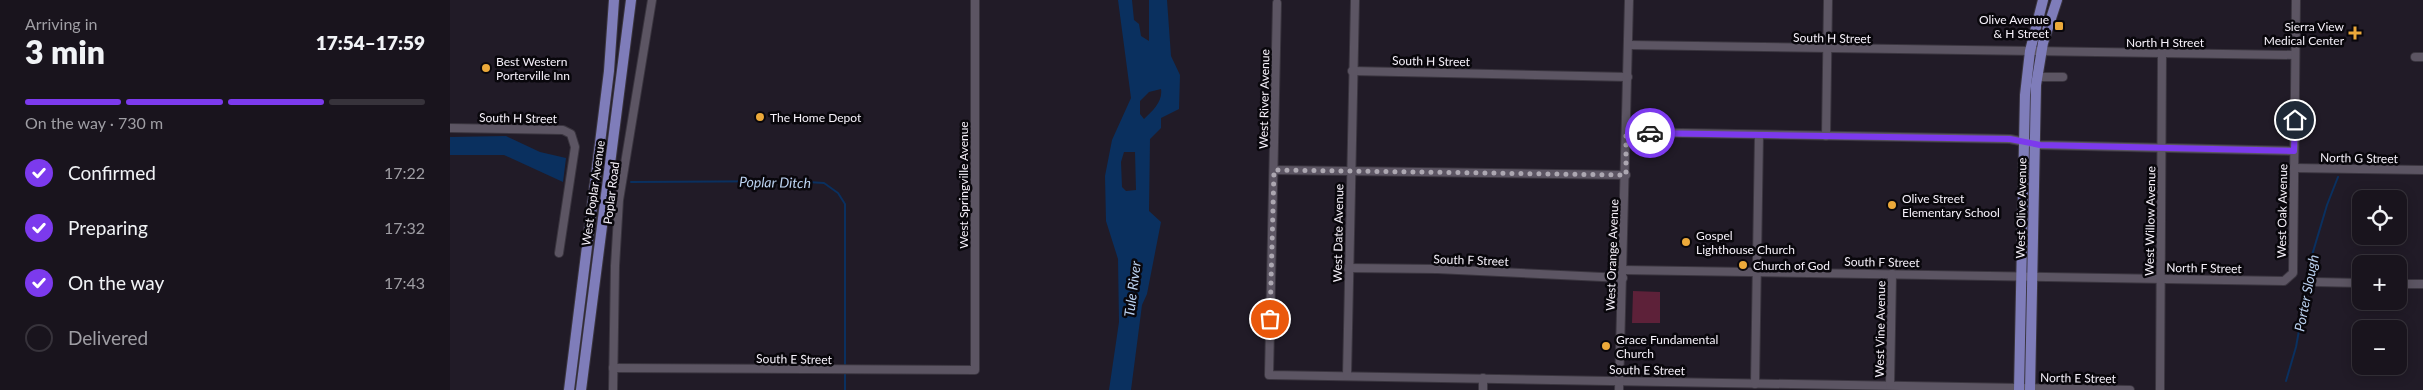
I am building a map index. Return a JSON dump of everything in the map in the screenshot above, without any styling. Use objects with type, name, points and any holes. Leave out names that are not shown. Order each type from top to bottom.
[{"type":"main road","name":"West Poplar Avenue","points":[[569,390],[609,71],[614,0]]},
{"type":"main road","name":"West Poplar Avenue","points":[[581,390],[631,0]]},
{"type":"main road","name":"West Olive Avenue","points":[[2027,277],[2033,220],[2025,86],[2035,51],[2043,0]]},
{"type":"main road","name":"West Olive Avenue","points":[[2025,389],[2027,277],[2023,192],[2037,77],[2035,51],[2057,0]]},
{"type":"main road","points":[[2023,192],[2028,204],[2028,218],[2033,220]]},
{"type":"street","name":"Poplar Road","points":[[613,390],[615,266],[619,200],[652,0]]},
{"type":"street","name":"West Springville Avenue","points":[[974,370],[975,0]]},
{"type":"street","name":"West Date Avenue","points":[[1347,376],[1355,0]]},
{"type":"street","name":"West Orange Avenue","points":[[1619,390],[1629,0]]},
{"type":"street","points":[[1826,136],[1828,0]]},
{"type":"street","name":"West Oak Avenue","points":[[2293,273],[2296,0]]},
{"type":"street","name":"West River Avenue","points":[[1269,375],[1278,3]]},
{"type":"street","name":"South H Street","points":[[1629,45],[2035,51]]},
{"type":"street","name":"North H Street","points":[[2035,51],[2295,54]]},
{"type":"street","name":"West Willow Avenue","points":[[2160,390],[2162,53]]},
{"type":"street","name":"South H Street","points":[[1352,71],[1628,77]]},
{"type":"street","points":[[2037,77],[2062,77]]},
{"type":"street","name":"South H Street","points":[[450,128],[562,130],[571,134],[575,146],[559,253]]},
{"type":"street","points":[[1626,132],[1826,136],[2294,151]]},
{"type":"street","points":[[1755,384],[1760,135]]},
{"type":"street","name":"North G Street","points":[[2294,168],[2423,170]]},
{"type":"street","points":[[1274,170],[1626,175]]},
{"type":"street","name":"South F Street","points":[[1348,268],[1623,274],[1757,272],[2027,277]]},
{"type":"street","name":"North F Street","points":[[2027,277],[2284,281],[2293,273]]},
{"type":"street","name":"West Vine Avenue","points":[[1890,386],[1892,274]]},
{"type":"street","points":[[2315,282],[2352,283]]},
{"type":"street","points":[[2407,284],[2423,284]]},
{"type":"street","name":"South E Street","points":[[613,368],[974,370]]},
{"type":"street","name":"South E Street","points":[[1269,375],[2025,389]]},
{"type":"street","points":[[1483,378],[1483,390]]},
{"type":"street","name":"North E Street","points":[[2025,389],[2130,390]]},
{"type":"shaded area","points":[[1633,291],[1660,292],[1660,323],[1632,323]]},
{"type":"water","name":"Tule River","points":[[1118,0],[1132,0],[1134,20],[1139,24],[1141,36],[1149,41],[1149,0],[1167,0],[1171,56],[1180,75],[1179,109],[1161,118],[1161,128],[1150,139],[1149,211],[1161,222],[1147,294],[1142,305],[1131,390],[1109,390],[1119,322],[1118,259],[1106,221],[1105,176],[1112,140],[1131,98]],"holes":[[[1161,89],[1159,102],[1144,119],[1140,114],[1140,101],[1149,92]],[[1124,152],[1135,152],[1136,190],[1126,191],[1122,187],[1121,162]]]},
{"type":"water","points":[[506,136],[540,152],[566,158],[563,182],[504,155],[450,155],[450,137]]},
{"type":"waterway","name":"Porter Slough","points":[[2286,381],[2303,319],[2310,262],[2327,205],[2338,177]]},
{"type":"waterway","name":"Poplar Ditch","points":[[631,182],[791,181],[824,183],[838,193],[845,204],[845,368]]},
{"type":"waterway","name":"Poplar Ditch","points":[[845,372],[845,390]]},
{"type":"way so far","points":[[1270,319],[1274,170],[1626,175],[1626,132],[1650,133]]},
{"type":"place","name":"Olive Avenue & H Street","points":[[2059,26]]},
{"type":"place","name":"Sierra View Medical Center","points":[[2355,33]]},
{"type":"place","name":"Best Western Porterville Inn","points":[[486,68]]},
{"type":"place","name":"The Home Depot","points":[[760,117]]},
{"type":"place","name":"Olive Street Elementary School","points":[[1892,205]]},
{"type":"place","name":"Gospel Lighthouse Church","points":[[1686,242]]},
{"type":"place","name":"Church of God","points":[[1743,265]]},
{"type":"place","name":"Grace Fundamental Church","points":[[1606,346]]},
{"type":"route","points":[[1650,133],[2010,139],[2024,140],[2040,145],[2162,146],[2294,151],[2295,120]]}]
